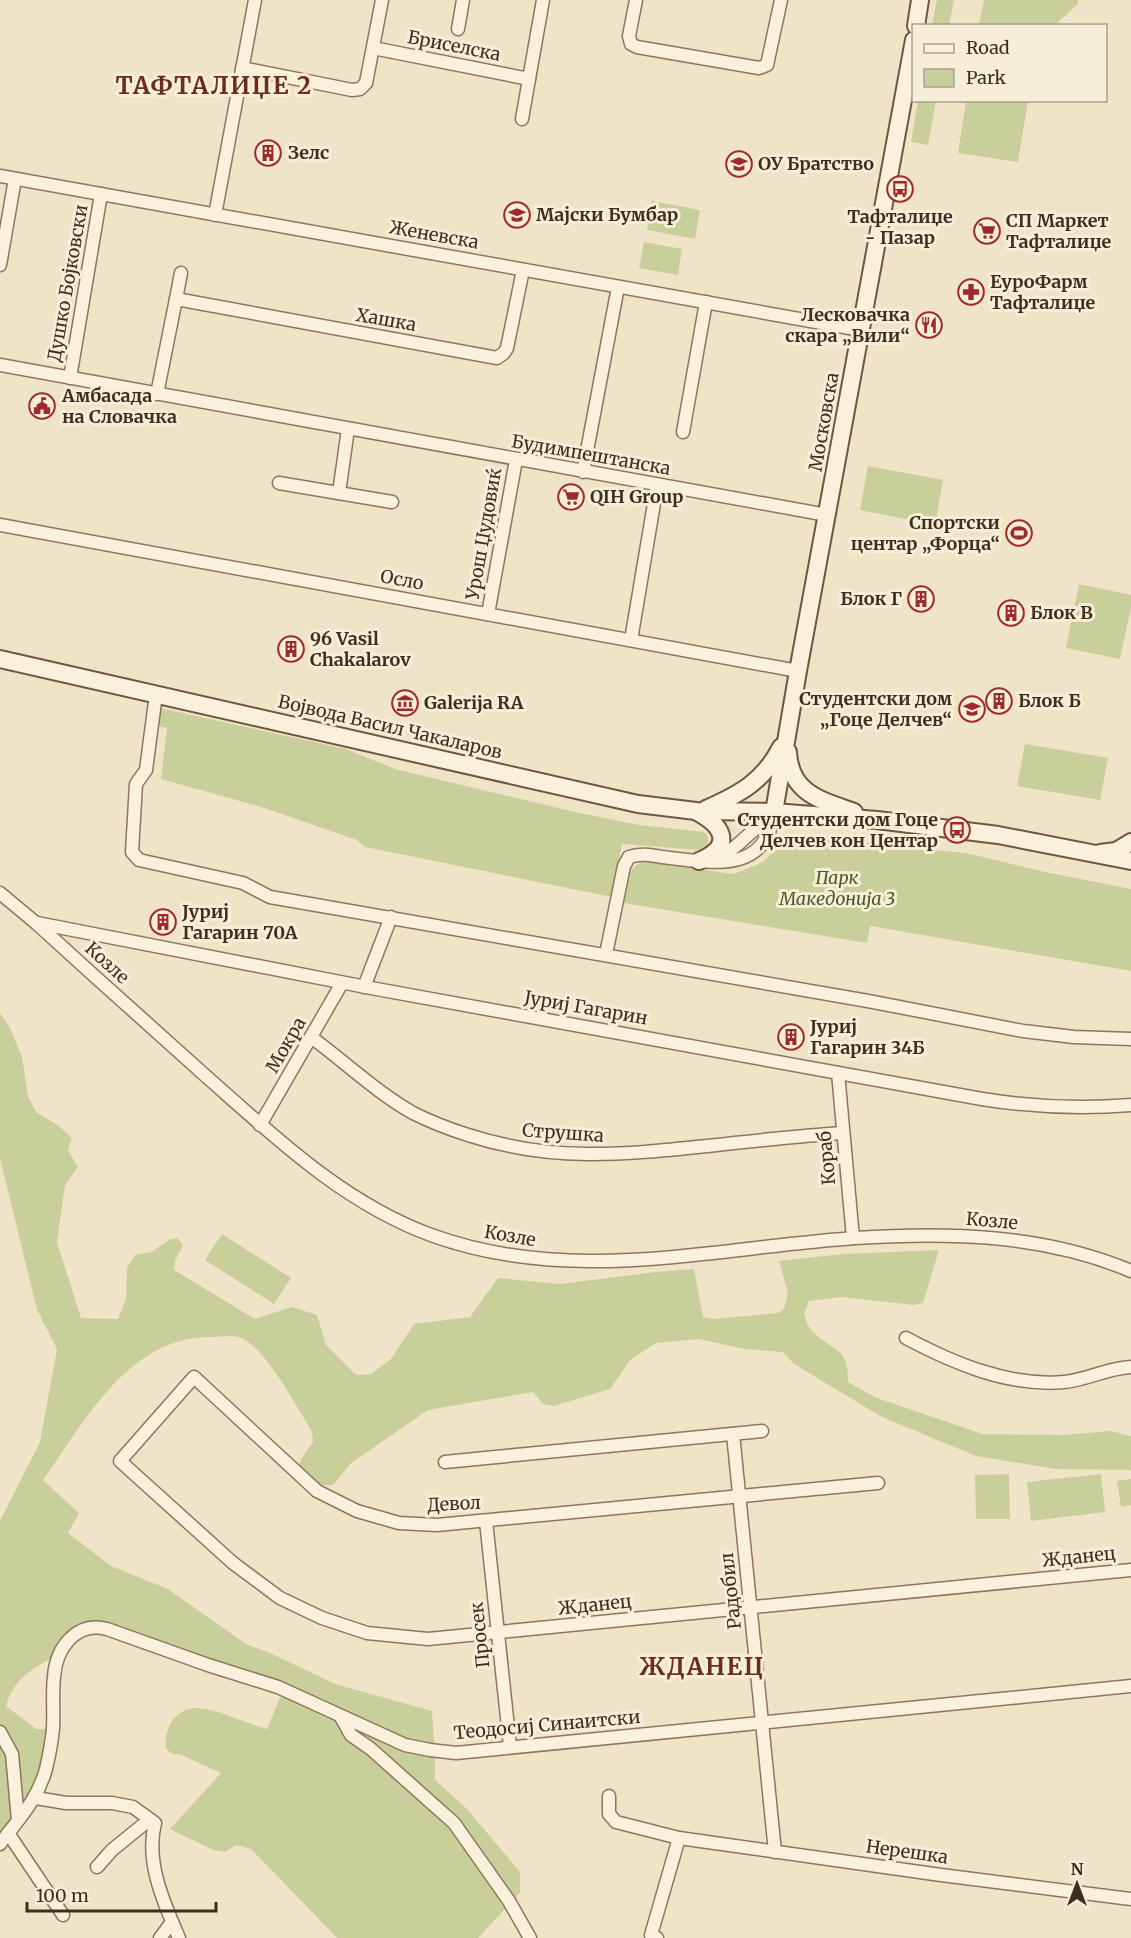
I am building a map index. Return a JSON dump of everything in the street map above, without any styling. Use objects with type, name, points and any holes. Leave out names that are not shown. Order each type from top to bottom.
[{"type":"street","points":[[215,215],[255,0]]},
{"type":"street","points":[[242,68],[352,90],[360,89],[366,83],[382,0]]},
{"type":"street","name":"Бриселска","points":[[458,29],[463,0]]},
{"type":"street","points":[[522,119],[543,0]]},
{"type":"street","points":[[636,0],[629,36],[631,44],[759,68],[767,65],[781,0]]},
{"type":"street","points":[[916,24],[920,0]]},
{"type":"street","name":"Бриселска","points":[[373,48],[529,79]]},
{"type":"street","name":"Московска","points":[[774,812],[912,51]]},
{"type":"street","name":"Женевска","points":[[0,176],[861,330]]},
{"type":"street","points":[[0,265],[15,179]]},
{"type":"street","name":"Душко Бојковски","points":[[70,378],[101,194]]},
{"type":"street","name":"Хашка","points":[[176,299],[497,357],[507,348],[523,270]]},
{"type":"street","points":[[157,394],[181,273]]},
{"type":"street","points":[[583,472],[618,287]]},
{"type":"street","points":[[682,432],[706,302]]},
{"type":"street","name":"Будимпештанска","points":[[0,365],[657,486],[827,515]]},
{"type":"street","points":[[339,493],[348,429]]},
{"type":"street","name":"Урош Џудовиќ","points":[[488,614],[516,460]]},
{"type":"street","points":[[279,483],[392,502]]},
{"type":"street","points":[[631,640],[657,486]]},
{"type":"street","name":"Осло","points":[[0,525],[798,671]]},
{"type":"street","name":"Војвода Васил Чакаларов","points":[[0,659],[638,804],[696,812],[774,812],[877,820]]},
{"type":"street","points":[[156,694],[146,770],[136,784],[132,852],[139,860],[243,883],[270,897],[868,1000],[1023,1031],[1074,1037],[1131,1039]]},
{"type":"street","points":[[696,812],[725,800],[755,782],[770,767],[787,736]]},
{"type":"street","points":[[787,736],[788,759],[793,775],[803,790],[824,801],[877,820],[998,835],[1131,861]]},
{"type":"street","points":[[696,812],[717,826],[722,838],[720,848],[706,861]]},
{"type":"street","points":[[606,954],[627,859],[633,855],[639,855],[706,861],[736,846],[774,812]]},
{"type":"street","points":[[1094,854],[1116,851],[1131,842]]},
{"type":"street","name":"Козле","points":[[0,893],[260,1125],[318,1172],[377,1210],[428,1234],[487,1251],[557,1261],[611,1261],[725,1253],[853,1238],[939,1235],[992,1238],[1072,1251],[1131,1271]]},
{"type":"street","points":[[364,987],[391,917]]},
{"type":"street","name":"Јуриј Гагарин","points":[[36,923],[364,987],[1014,1104],[1068,1107],[1131,1105]]},
{"type":"street","name":"Мокра","points":[[260,1125],[342,982]]},
{"type":"street","name":"Струшка","points":[[311,1037],[393,1101],[445,1127],[513,1148],[569,1155],[603,1155],[843,1133]]},
{"type":"street","name":"Кораб","points":[[838,1073],[853,1238]]},
{"type":"street","points":[[906,1338],[942,1356],[1014,1380],[1066,1382],[1109,1370],[1131,1367]]},
{"type":"street","name":"Девол","points":[[120,1461],[194,1377],[317,1491],[357,1511],[399,1523],[437,1525],[486,1521],[878,1483]]},
{"type":"street","points":[[445,1462],[762,1431]]},
{"type":"street","name":"Радобил","points":[[733,1434],[775,1851]]},
{"type":"street","name":"Жданец","points":[[120,1461],[233,1563],[280,1598],[322,1618],[367,1633],[428,1639],[1131,1570]]},
{"type":"street","name":"Просек","points":[[486,1521],[510,1746]]},
{"type":"street","name":"Теодосиј Синаитски","points":[[0,1844],[36,1798],[50,1749],[53,1728],[54,1675],[57,1664],[61,1652],[70,1639],[87,1627],[96,1626],[107,1629],[278,1687],[405,1745],[456,1753],[1131,1686]]},
{"type":"street","points":[[341,1716],[351,1735],[371,1749],[454,1823],[509,1901],[530,1938]]},
{"type":"street","points":[[0,1732],[12,1754],[18,1820]]},
{"type":"street","name":"Нерешка","points":[[609,1796],[609,1814],[616,1822],[679,1838],[1131,1899]]},
{"type":"street","points":[[36,1798],[66,1803],[112,1803],[133,1807],[155,1823],[152,1852],[158,1883],[179,1938]]},
{"type":"street","points":[[97,1868],[112,1850],[149,1820]]},
{"type":"street","points":[[8,1833],[63,1916]]},
{"type":"street","points":[[657,1938],[651,1935],[679,1838]]},
{"type":"street","points":[[160,1938],[172,1922]]},
{"type":"green space","points":[[937,0],[954,0],[949,24],[932,24]]},
{"type":"green space","points":[[984,0],[1078,0],[1078,4],[1056,24],[979,24]]},
{"type":"green space","points":[[918,102],[936,102],[928,145],[911,142]]},
{"type":"green space","points":[[966,102],[1028,102],[1018,162],[958,153]]},
{"type":"green space","points":[[652,201],[700,210],[695,239],[647,230]]},
{"type":"green space","points":[[644,242],[682,249],[678,275],[639,268]]},
{"type":"green space","name":"Спортски центар „Форца“","points":[[868,466],[943,480],[935,525],[860,510]]},
{"type":"green space","points":[[1079,584],[1131,595],[1131,607],[1120,659],[1066,648]]},
{"type":"green space","points":[[160,708],[346,749],[395,769],[575,812],[639,825],[704,832],[708,843],[705,849],[700,850],[622,844],[612,897],[365,847],[357,840],[261,807],[161,779],[167,728],[157,726]]},
{"type":"green space","points":[[1025,744],[1108,758],[1100,800],[1017,786]]},
{"type":"green space","name":"Парк Македонија 3","points":[[796,835],[966,853],[1131,889],[1131,971],[870,926],[867,943],[624,903],[630,872],[638,864],[645,862],[734,874],[763,862],[786,839]]},
{"type":"green space","points":[[0,1013],[9,1026],[22,1057],[28,1096],[36,1112],[59,1126],[72,1138],[68,1150],[78,1167],[65,1185],[57,1242],[81,1318],[118,1319],[126,1299],[127,1268],[135,1255],[151,1252],[169,1240],[177,1238],[183,1245],[175,1261],[174,1270],[255,1319],[292,1307],[317,1315],[326,1345],[356,1375],[371,1374],[391,1359],[414,1324],[470,1317],[498,1278],[560,1284],[694,1269],[703,1317],[713,1319],[778,1313],[784,1309],[788,1293],[779,1261],[843,1254],[939,1250],[923,1303],[914,1305],[842,1297],[809,1301],[804,1314],[808,1325],[819,1338],[842,1355],[848,1370],[848,1382],[877,1398],[983,1434],[1063,1435],[1110,1431],[1131,1436],[1131,1470],[1055,1469],[976,1456],[882,1417],[794,1364],[783,1352],[744,1349],[699,1339],[656,1343],[630,1360],[610,1389],[554,1406],[543,1404],[533,1392],[428,1410],[351,1463],[333,1485],[320,1485],[299,1466],[313,1442],[312,1432],[280,1380],[260,1353],[250,1343],[238,1337],[184,1340],[158,1350],[134,1365],[113,1385],[93,1408],[43,1480],[79,1513],[68,1533],[111,1566],[168,1589],[246,1644],[335,1684],[432,1711],[435,1780],[467,1809],[520,1872],[520,1893],[478,1938],[337,1938],[251,1849],[236,1845],[225,1852],[213,1850],[170,1829],[221,1773],[166,1749],[168,1728],[176,1717],[187,1710],[203,1708],[267,1729],[283,1690],[96,1626],[28,1673],[15,1686],[10,1695],[6,1706],[36,1729],[48,1729],[45,1771],[0,1844],[0,1521],[40,1442],[57,1349],[37,1310],[0,1158]]},
{"type":"green space","points":[[222,1234],[291,1278],[274,1304],[205,1260]]},
{"type":"green space","points":[[1009,1474],[1010,1519],[976,1519],[975,1475]]},
{"type":"green space","points":[[1101,1474],[1105,1512],[1031,1521],[1027,1482]]},
{"type":"green space","points":[[1131,1479],[1131,1505],[1121,1507],[1117,1481]]},
{"type":"place","name":"Зелс","points":[[268,153]]},
{"type":"place","name":"ОУ Братство","points":[[739,164]]},
{"type":"place","name":"Тафталиџе - Пазар","points":[[900,189]]},
{"type":"place","name":"Мајски Бумбар","points":[[517,215]]},
{"type":"place","name":"СП Маркет Тафталиџе","points":[[987,231]]},
{"type":"place","name":"ЕуроФарм Тафталиџе","points":[[971,292]]},
{"type":"place","name":"Лесковачка скара „Вили“","points":[[929,325]]},
{"type":"place","name":"Амбасада на Словачка","points":[[42,406]]},
{"type":"place","name":"QIH Group","points":[[571,497]]},
{"type":"place","name":"Спортски центар „Форца“","points":[[1019,533]]},
{"type":"place","name":"Блок Г","points":[[921,599]]},
{"type":"place","name":"Блок В","points":[[1011,613]]},
{"type":"place","name":"96 Vasil Chakalarov","points":[[291,649]]},
{"type":"place","name":"Блок Б","points":[[999,701]]},
{"type":"place","name":"Galerija RA","points":[[405,703]]},
{"type":"place","name":"Студентски дом „Гоце Делчев“","points":[[972,709]]},
{"type":"place","name":"Студентски дом Гоце Делчев кон Центар","points":[[957,830]]},
{"type":"place","name":"Јуриј Гагарин 70А","points":[[163,922]]},
{"type":"place","name":"Јуриј Гагарин 34Б","points":[[791,1037]]},
{"type":"district","name":"ТАФТАЛИЏЕ 2","points":[[214,86]]},
{"type":"district","name":"ЖДАНЕЦ","points":[[702,1667]]}]
